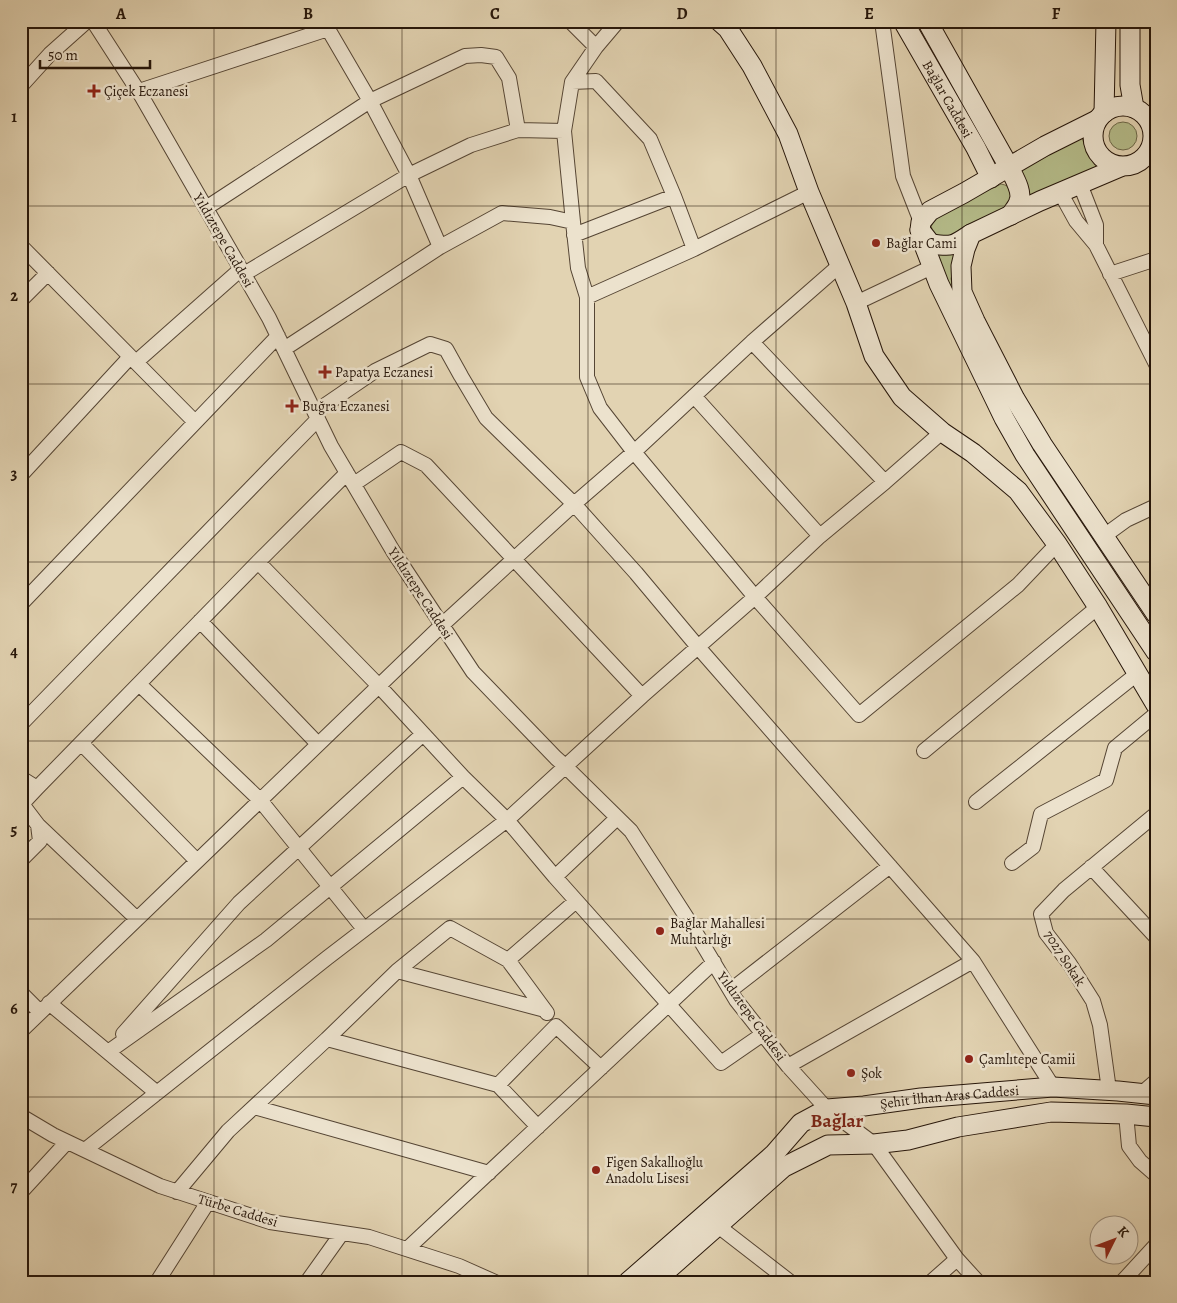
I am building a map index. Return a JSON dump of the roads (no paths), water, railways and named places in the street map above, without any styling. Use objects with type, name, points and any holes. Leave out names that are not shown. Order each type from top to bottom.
[{"type":"main road","points":[[719,21],[728,29],[752,66],[788,134],[808,192],[856,303],[874,356],[902,397],[942,432],[973,453],[1018,491],[1057,544],[1098,607],[1156,705]]},
{"type":"main road","name":"Bağlar Caddesi","points":[[903,21],[976,148],[991,178]]},
{"type":"main road","name":"Bağlar Caddesi","points":[[927,21],[1009,167],[1020,192],[1020,200],[1011,215]]},
{"type":"main road","points":[[1106,21],[1101,116],[1094,130],[1093,140],[1096,150],[1102,158],[1110,164],[1120,167]]},
{"type":"main road","points":[[1130,21],[1130,85],[1134,108]]},
{"type":"main road","points":[[921,226],[930,244],[947,246],[956,244],[971,234],[1060,192],[1120,167],[1138,163],[1146,157],[1151,149],[1154,139],[1152,122],[1143,113],[1134,108],[1124,106],[1113,108],[930,211],[921,226],[924,245],[954,317],[1024,455],[1156,652]]},
{"type":"main road","points":[[971,234],[961,266],[962,292],[975,321],[1015,398],[1042,444],[1156,614]]},
{"type":"main road","points":[[1028,504],[1047,490]]},
{"type":"main road","name":"Şehit İlhan Aras Caddesi","points":[[628,1282],[774,1154],[801,1123],[827,1109],[921,1098],[1053,1087],[1151,1090]]},
{"type":"main road","name":"Şehit İlhan Aras Caddesi","points":[[654,1282],[784,1167],[828,1145],[874,1144],[908,1140],[958,1126],[1051,1112],[1156,1116]]},
{"type":"street","points":[[22,83],[50,54],[87,21]]},
{"type":"street","name":"Yıldıztepe Caddesi","points":[[93,21],[139,91],[269,318],[331,446],[394,551],[473,672],[556,758],[631,831],[687,918],[736,1000],[788,1066],[827,1109],[874,1144],[957,1259],[978,1282]]},
{"type":"street","points":[[570,21],[596,47]]},
{"type":"street","points":[[618,21],[596,47],[572,82],[564,130],[578,268],[586,297],[587,377],[600,408],[634,452],[755,596],[859,715],[1018,585],[1057,544]]},
{"type":"street","points":[[882,21],[903,176],[921,226]]},
{"type":"street","points":[[139,91],[328,29],[370,101],[409,175],[440,247]]},
{"type":"street","points":[[206,208],[370,101],[465,56],[481,54],[496,56],[509,78],[518,130]]},
{"type":"street","points":[[572,82],[596,81],[650,139],[694,249]]},
{"type":"street","points":[[21,475],[133,360],[242,271],[409,175],[472,145],[518,130],[564,130]]},
{"type":"street","points":[[1080,184],[1096,225],[1096,245]]},
{"type":"street","points":[[586,297],[694,249],[808,192]]},
{"type":"street","points":[[1060,192],[1076,221],[1096,245],[1156,364]]},
{"type":"street","points":[[284,349],[440,247],[502,213],[550,218],[573,228],[674,196]]},
{"type":"street","points":[[21,246],[195,422]]},
{"type":"street","points":[[1110,274],[1156,259]]},
{"type":"street","points":[[21,1031],[442,625],[574,504],[634,452],[752,342],[840,265]]},
{"type":"street","points":[[856,303],[932,267]]},
{"type":"street","points":[[21,300],[48,273]]},
{"type":"street","points":[[21,604],[278,336]]},
{"type":"street","points":[[752,342],[885,482]]},
{"type":"street","points":[[21,724],[316,415],[375,371],[430,344],[446,349],[486,418],[574,504],[636,573],[698,647],[973,961],[1053,1087]]},
{"type":"street","points":[[694,396],[820,536]]},
{"type":"street","points":[[85,1150],[364,929],[507,820],[820,536],[942,432]]},
{"type":"street","points":[[137,919],[38,825],[22,804],[258,562],[351,479],[402,452],[426,465],[642,696]]},
{"type":"street","points":[[1104,536],[1126,520],[1156,506]]},
{"type":"street","points":[[258,562],[507,820],[576,901],[721,1063],[763,1034]]},
{"type":"street","points":[[924,751],[1098,607]]},
{"type":"street","points":[[200,621],[318,744]]},
{"type":"street","points":[[976,802],[1137,674]]},
{"type":"street","points":[[139,684],[260,800],[364,929]]},
{"type":"street","points":[[1012,863],[1033,846],[1041,814],[1106,780],[1115,748],[1156,714]]},
{"type":"street","points":[[108,1052],[239,903],[423,734]]},
{"type":"street","points":[[81,743],[197,861]]},
{"type":"street","points":[[108,1052],[266,940],[464,777]]},
{"type":"street","points":[[21,778],[37,788]]},
{"type":"street","name":"7027 Sokak","points":[[1109,1090],[1100,1025],[1093,1001],[1069,963],[1046,934],[1041,914],[1064,890],[1156,814]]},
{"type":"street","points":[[555,877],[617,818]]},
{"type":"street","points":[[21,860],[40,841],[38,825]]},
{"type":"street","points":[[731,990],[890,866]]},
{"type":"street","points":[[1091,867],[1156,937]]},
{"type":"street","points":[[508,960],[576,901]]},
{"type":"street","points":[[177,1192],[228,1131],[397,971],[450,928],[508,960],[556,1026],[601,1068]]},
{"type":"street","points":[[788,1066],[973,961]]},
{"type":"street","points":[[407,1249],[714,962]]},
{"type":"street","points":[[397,971],[545,1010]]},
{"type":"street","points":[[21,993],[108,1052],[157,1093]]},
{"type":"street","points":[[498,1085],[556,1026]]},
{"type":"street","points":[[327,1039],[498,1085],[538,1127]]},
{"type":"street","points":[[254,1107],[489,1173]]},
{"type":"street","points":[[1126,1114],[1128,1146],[1140,1161],[1156,1175]]},
{"type":"street","name":"Türbe Caddesi","points":[[21,1116],[53,1136],[160,1186],[177,1192],[270,1222],[369,1237],[459,1266],[477,1278],[494,1282]]},
{"type":"street","points":[[21,1192],[67,1142]]},
{"type":"street","points":[[157,1282],[208,1202]]},
{"type":"street","points":[[718,1226],[789,1281]]},
{"type":"street","points":[[307,1282],[342,1233]]},
{"type":"street","points":[[1122,1282],[1156,1245]]},
{"type":"street","points":[[931,1282],[957,1259]]},
{"type":"place","name":"Çiçek Eczanesi","points":[[94,91]]},
{"type":"place","name":"Bağlar Cami","points":[[876,243]]},
{"type":"place","name":"Papatya Eczanesi","points":[[325,372]]},
{"type":"place","name":"Buğra Eczanesi","points":[[292,406]]},
{"type":"place","name":"Bağlar Mahallesi Muhtarlığı","points":[[660,931]]},
{"type":"place","name":"Çamlıtepe Camii","points":[[969,1059]]},
{"type":"place","name":"Şok","points":[[851,1073]]},
{"type":"place","name":"Figen Sakallıoğlu Anadolu Lisesi","points":[[596,1170]]},
{"type":"district","name":"Bağlar","points":[[837,1120]]}]
